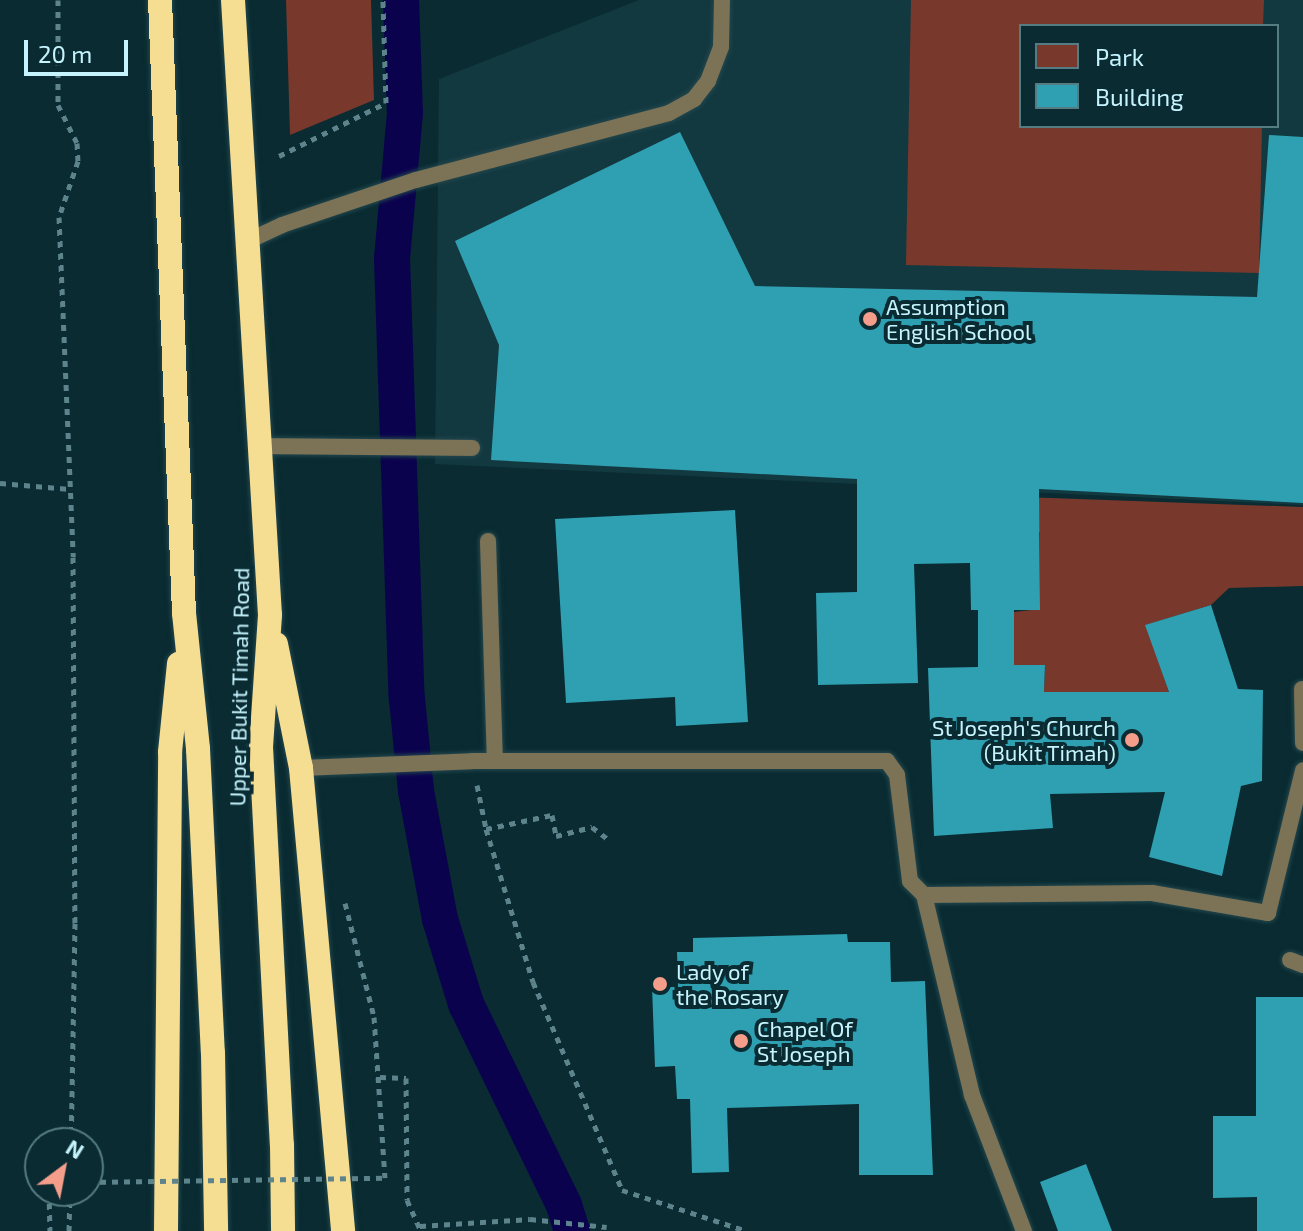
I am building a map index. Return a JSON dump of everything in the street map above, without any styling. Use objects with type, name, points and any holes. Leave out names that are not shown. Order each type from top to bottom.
[{"type":"highway","name":"Upper Bukit Timah Road","points":[[160,0],[184,613],[202,825],[213,1053],[216,1231]]},
{"type":"highway","name":"Upper Bukit Timah Road","points":[[233,0],[250,240],[253,347],[270,615],[261,747],[282,1145],[283,1231]]},
{"type":"highway","points":[[166,1231],[170,752],[184,613]]},
{"type":"highway","points":[[270,615],[301,768],[343,1231]]},
{"type":"lane","points":[[250,240],[282,225],[416,180],[669,113],[694,99],[708,81],[721,47],[722,0]]},
{"type":"lane","points":[[261,446],[472,448]]},
{"type":"lane","points":[[488,541],[495,761]]},
{"type":"lane","points":[[1302,689],[1303,743]]},
{"type":"lane","points":[[301,768],[472,761],[887,761],[897,775],[910,881],[924,895],[972,1095],[1024,1231]]},
{"type":"lane","points":[[924,895],[1152,893],[1268,913],[1303,770]]},
{"type":"path","points":[[58,0],[58,105],[77,143],[78,152],[75,176],[59,217],[70,489],[75,907],[71,1127]]},
{"type":"path","points":[[279,156],[386,103],[383,0]]},
{"type":"path","points":[[0,483],[70,489]]},
{"type":"path","points":[[472,761],[486,829],[533,982],[622,1190],[747,1231]]},
{"type":"path","points":[[486,829],[552,815],[556,836],[592,827],[609,840]]},
{"type":"path","points":[[104,1182],[385,1178],[374,1017],[341,888]]},
{"type":"path","points":[[380,1077],[406,1078],[407,1200],[421,1229],[530,1219],[607,1227]]},
{"type":"path","points":[[49,1207],[50,1231]]},
{"type":"path","points":[[69,1231],[70,1207]]},
{"type":"shaded area","name":"Assumption English School","points":[[639,0],[1303,0],[1303,505],[435,464],[439,79]]},
{"type":"green space","points":[[286,0],[371,0],[374,100],[290,135]]},
{"type":"green space","points":[[911,0],[1264,0],[1263,24],[1019,24],[1019,128],[1262,128],[1259,273],[906,265]]},
{"type":"green space","points":[[971,495],[1303,507],[1303,586],[1229,588],[1211,605],[1146,625],[1169,692],[1044,692],[1045,665],[1014,665],[1014,612],[1040,609],[1040,532],[970,531]]},
{"type":"building","points":[[680,132],[755,286],[1257,297],[1269,135],[1303,137],[1303,503],[1039,489],[1040,610],[1014,610],[1014,665],[1045,665],[1044,692],[1169,692],[1145,625],[1211,605],[1238,689],[1263,690],[1262,781],[1241,786],[1222,876],[1149,857],[1165,792],[1050,794],[1053,828],[934,836],[928,668],[978,667],[978,610],[971,610],[970,563],[914,564],[918,683],[818,685],[816,593],[857,592],[857,479],[491,460],[499,345],[455,241]]},
{"type":"building","points":[[735,510],[748,722],[676,726],[675,697],[566,703],[555,519]]},
{"type":"building","points":[[847,934],[848,942],[890,942],[891,982],[925,981],[933,1175],[859,1175],[859,1104],[727,1108],[729,1172],[692,1173],[690,1099],[677,1099],[675,1066],[655,1067],[652,987],[678,987],[677,952],[693,952],[693,938]]},
{"type":"building","points":[[1256,997],[1303,997],[1303,1231],[1257,1231],[1257,1197],[1213,1198],[1213,1116],[1256,1116]]},
{"type":"building","points":[[1086,1164],[1112,1231],[1058,1231],[1040,1182]]},
{"type":"waterway","points":[[401,0],[405,113],[392,258],[407,699],[416,791],[440,919],[466,1004],[564,1205],[572,1231]]},
{"type":"place","name":"Assumption English School","points":[[870,319]]},
{"type":"place","name":"St Joseph's Church (Bukit Timah)","points":[[1132,740]]},
{"type":"place","name":"Lady of the Rosary","points":[[660,984]]},
{"type":"place","name":"Chapel Of St Joseph","points":[[741,1041]]}]
